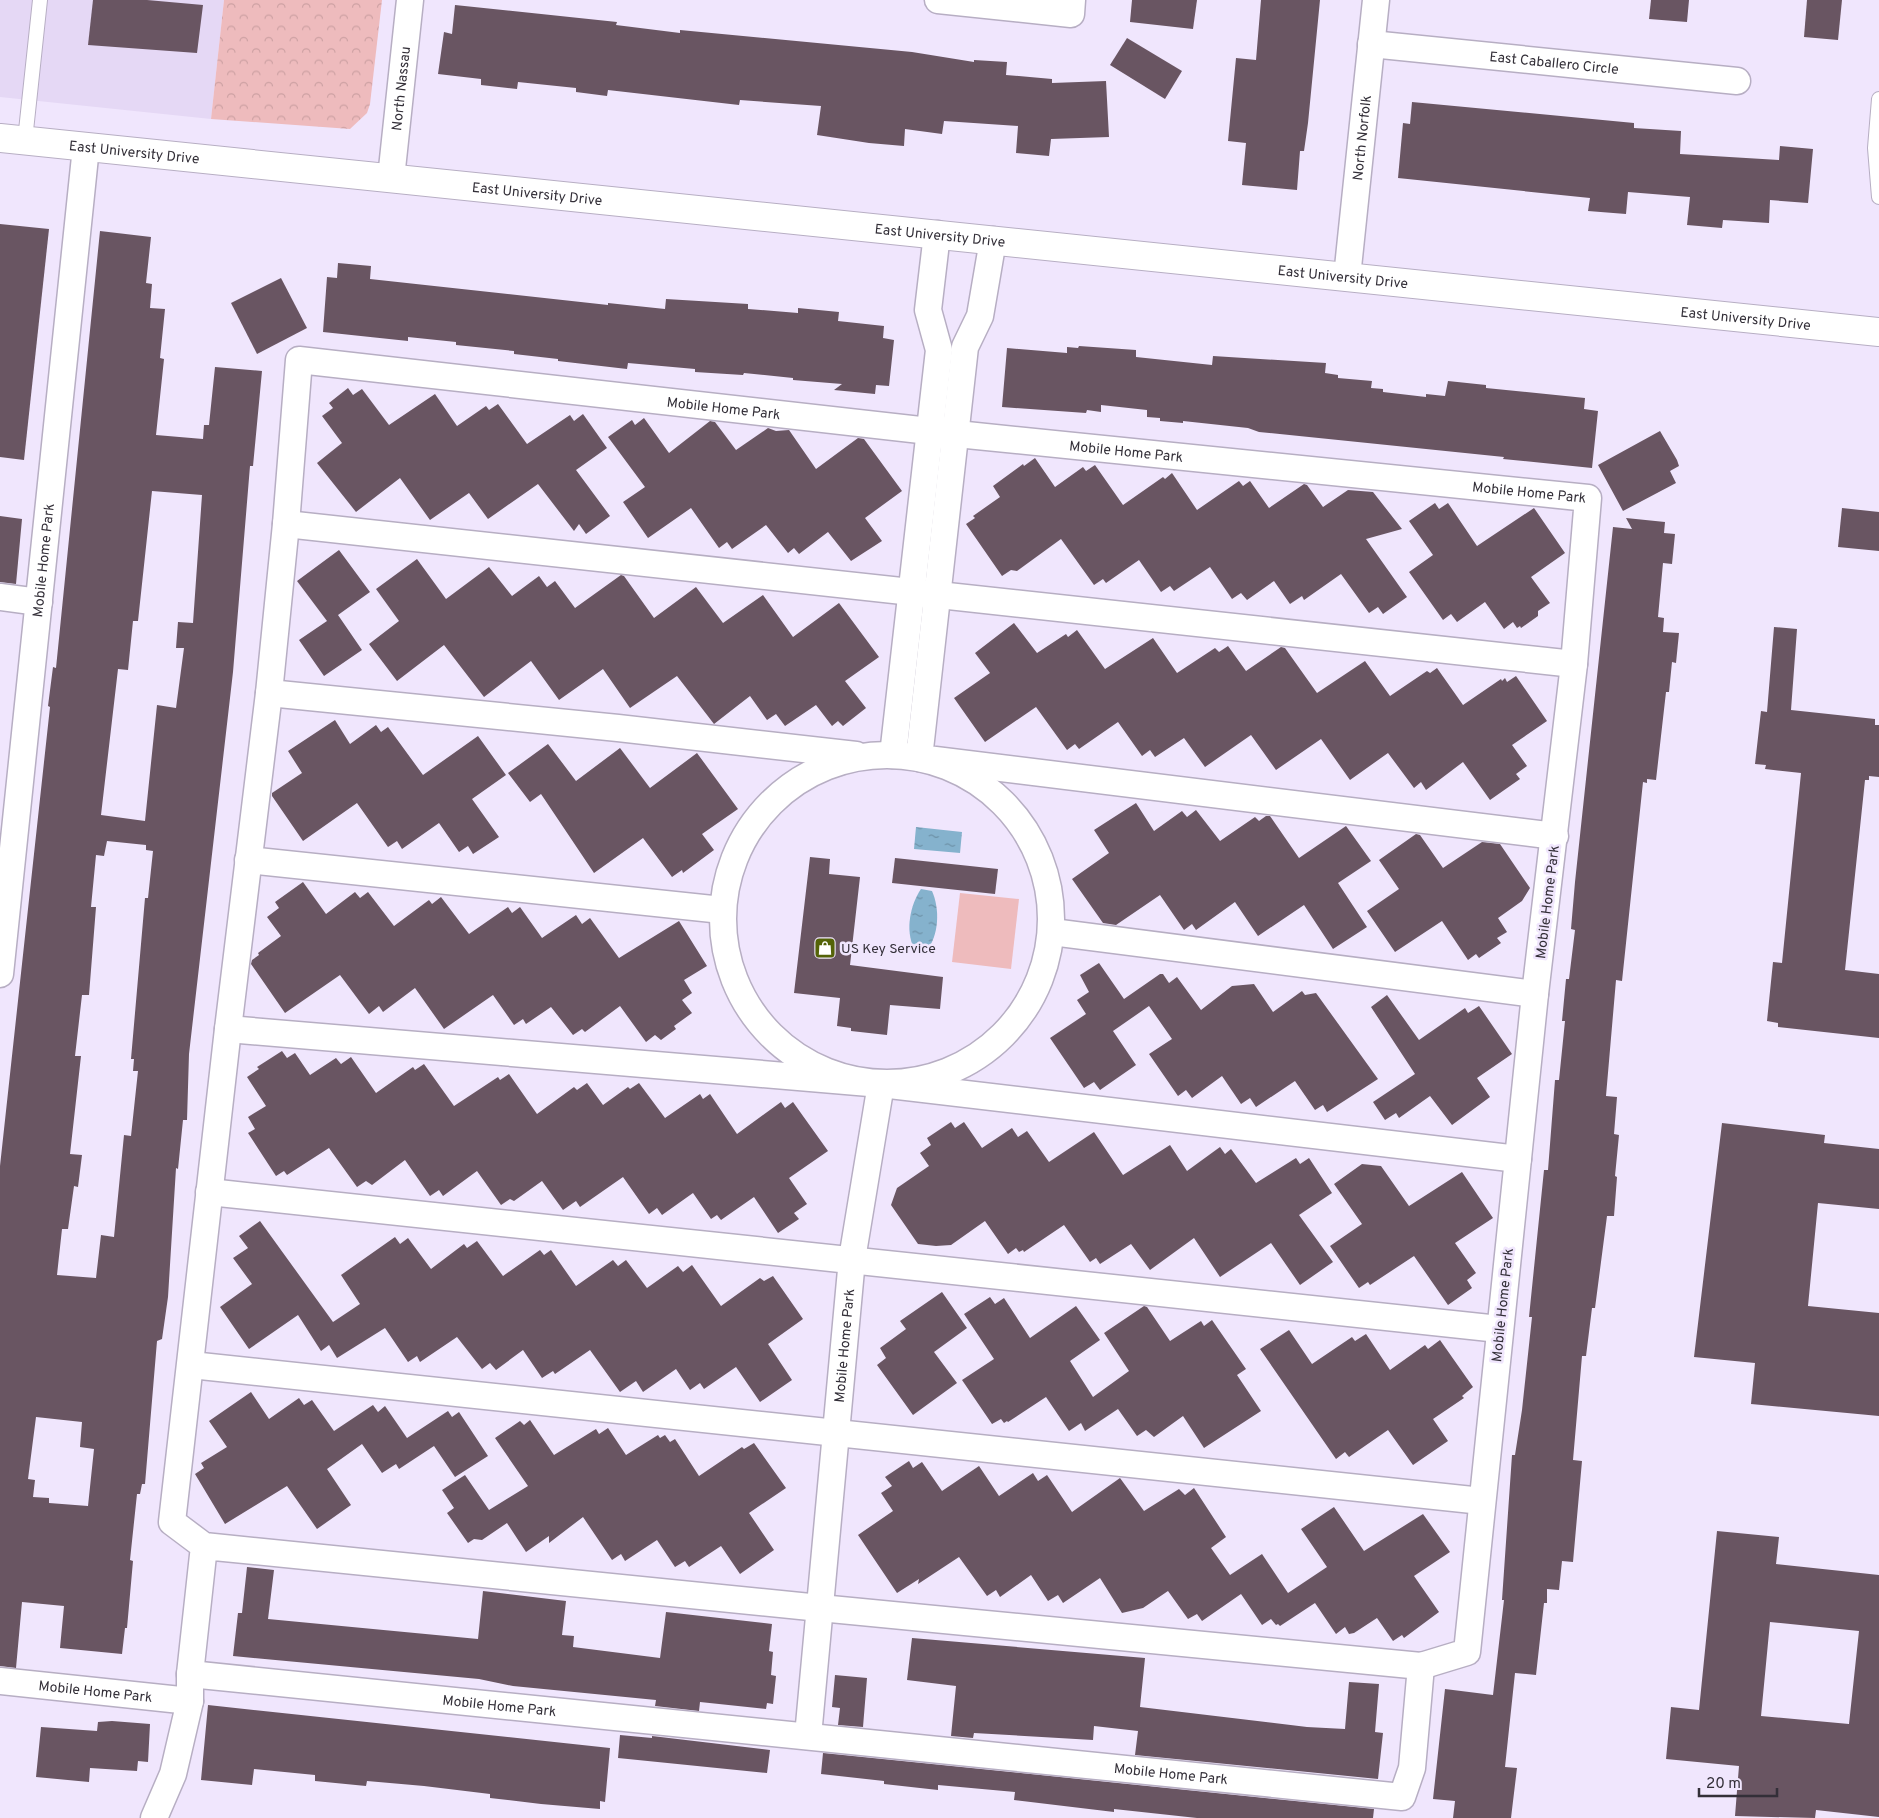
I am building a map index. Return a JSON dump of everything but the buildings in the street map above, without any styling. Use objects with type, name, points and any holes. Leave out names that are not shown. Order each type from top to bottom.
[{"type":"main road","name":"East University Drive","points":[[12,139],[1879,332]]},
{"type":"street","name":"North Nassau","points":[[391,178],[410,0]]},
{"type":"street","points":[[938,0],[1071,7]]},
{"type":"street","name":"North Norfolk","points":[[1347,276],[1376,0]]},
{"type":"street","name":"East Caballero Circle","points":[[1370,44],[1737,81]]},
{"type":"street","name":"Mobile Home Park","points":[[0,974],[7,846],[39,602],[86,147]]},
{"type":"street","points":[[893,755],[939,350],[928,310],[937,234]]},
{"type":"street","points":[[919,758],[939,596],[965,348],[980,316],[993,240]]},
{"type":"street","name":"Mobile Home Park","points":[[204,1546],[1421,1666],[1467,1652],[1535,994],[1574,664],[1588,498],[956,434],[299,360],[286,524]]},
{"type":"street","points":[[154,1818],[174,1774],[190,1702],[190,1674],[204,1546],[172,1522],[228,1029],[269,693],[286,524],[1574,664]]},
{"type":"street","points":[[0,597],[39,602]]},
{"type":"street","points":[[269,693],[618,728],[867,756],[893,755],[1555,836]]},
{"type":"street","points":[[867,756],[812,772],[766,807],[735,854],[722,910],[727,962],[749,1010],[784,1048],[830,1074],[881,1084],[931,1078],[977,1058],[1009,1030],[1015,1024],[1040,981],[1052,932],[1049,885],[1032,840],[1003,802],[964,774],[919,758]]},
{"type":"street","points":[[248,860],[722,910]]},
{"type":"street","points":[[1052,932],[1535,994]]},
{"type":"street","points":[[228,1029],[881,1084],[1518,1159]]},
{"type":"street","name":"Mobile Home Park","points":[[808,1736],[852,1259],[881,1084]]},
{"type":"street","points":[[209,1192],[1499,1329]]},
{"type":"street","points":[[191,1365],[1482,1501]]},
{"type":"street","name":"Mobile Home Park","points":[[190,1674],[1402,1796],[1412,1768],[1421,1666]]},
{"type":"street","name":"Mobile Home Park","points":[[0,1682],[190,1702]]},
{"type":"lane","points":[[12,139],[40,0]]},
{"type":"lane","points":[[1879,99],[1875,148],[1879,197]]},
{"type":"shaded area","points":[[0,0],[224,0],[211,119],[0,97]]},
{"type":"green space","points":[[224,0],[382,0],[370,104],[367,113],[350,129],[211,119]]},
{"type":"green space","points":[[960,893],[1019,899],[1011,969],[952,962]]},
{"type":"water","points":[[916,827],[962,832],[960,853],[914,849]]},
{"type":"water","points":[[921,889],[932,891],[937,914],[934,937],[927,950],[914,948],[909,926],[914,903]]},
{"type":"place","name":"US Key Service","points":[[825,948]]}]
